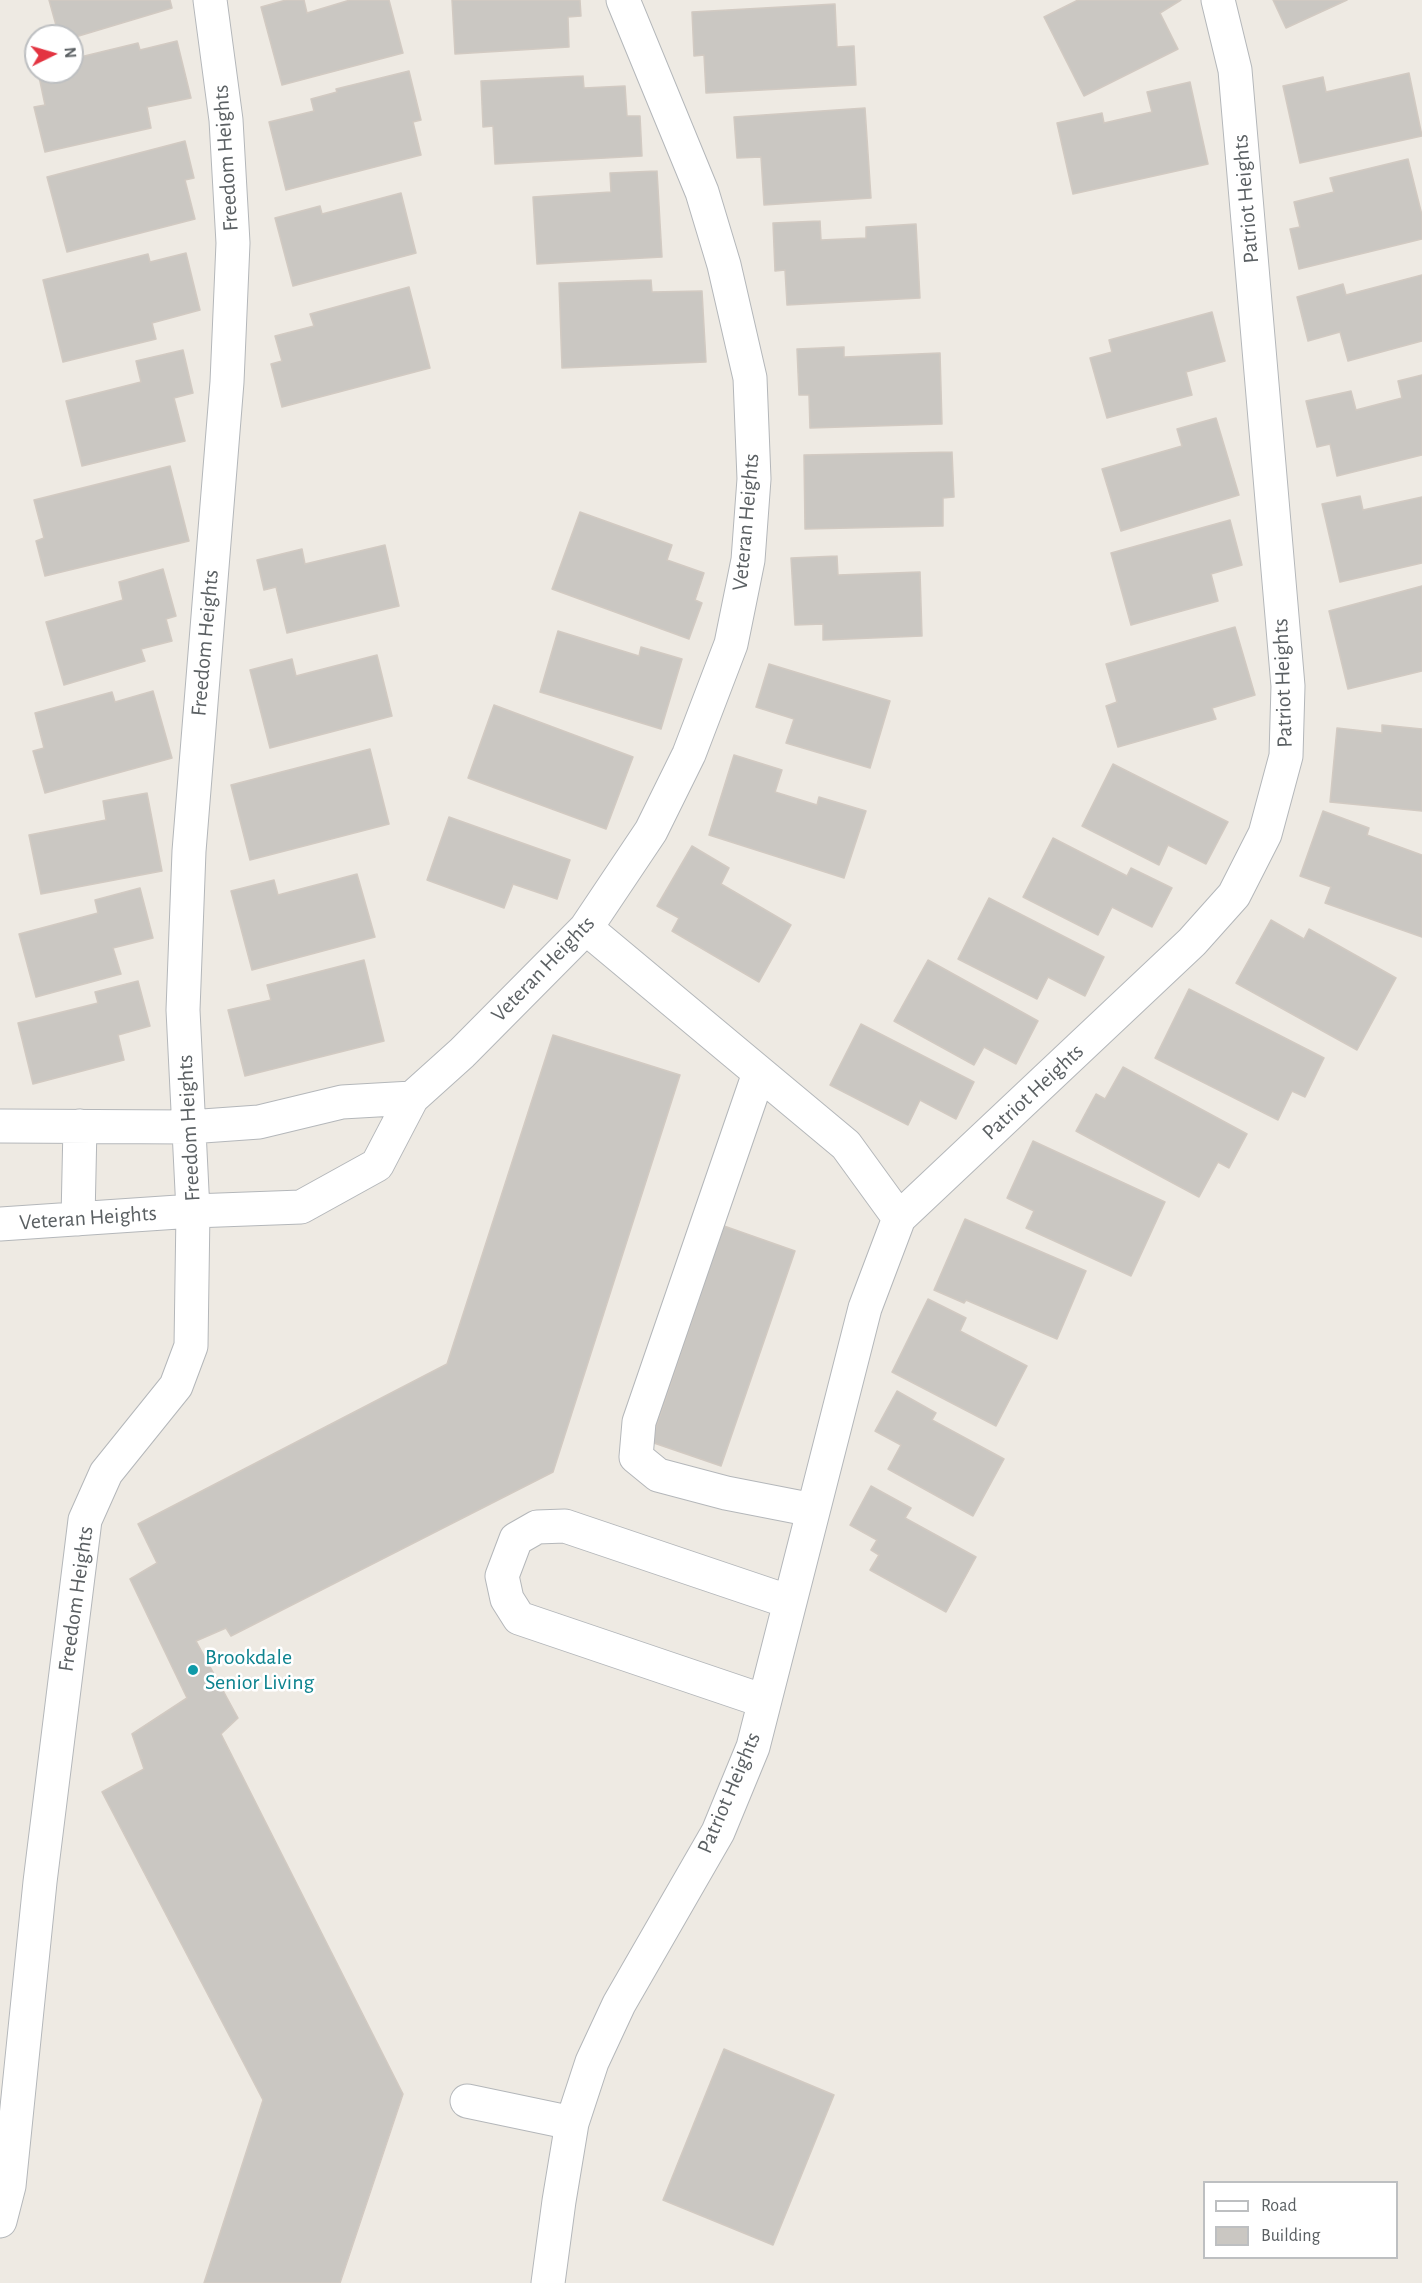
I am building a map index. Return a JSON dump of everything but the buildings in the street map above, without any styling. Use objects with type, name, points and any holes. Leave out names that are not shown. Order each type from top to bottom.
[{"type":"street","name":"Freedom Heights","points":[[0,2221],[9,2186],[40,1882],[85,1520],[106,1473],[176,1386],[191,1346],[193,1211],[183,1010],[189,851],[226,382],[233,243],[226,120],[210,0]]},
{"type":"street","name":"Veteran Heights","points":[[0,1224],[193,1211],[301,1207],[377,1165],[412,1098],[462,1053],[586,928],[651,831],[689,754],[731,644],[748,560],[754,479],[750,378],[724,265],[702,192],[623,0]]},
{"type":"street","name":"Patriot Heights","points":[[548,2283],[572,2123],[592,2062],[619,2004],[718,1832],[753,1747],[865,1308],[899,1218],[1192,942],[1234,895],[1265,834],[1286,756],[1288,686],[1237,93],[1218,0]]},
{"type":"street","points":[[586,928],[846,1145],[899,1218]]},
{"type":"street","points":[[759,1073],[639,1422],[636,1457],[658,1474],[726,1493],[813,1510]]},
{"type":"street","points":[[0,1126],[189,1127],[259,1122],[342,1102],[412,1098]]},
{"type":"street","points":[[78,1219],[80,1126]]},
{"type":"street","points":[[764,1701],[519,1618],[507,1599],[502,1576],[516,1539],[537,1527],[565,1526],[790,1602]]},
{"type":"street","points":[[467,2102],[572,2123]]},
{"type":"place","name":"Brookdale Senior Living","points":[[193,1670]]}]
